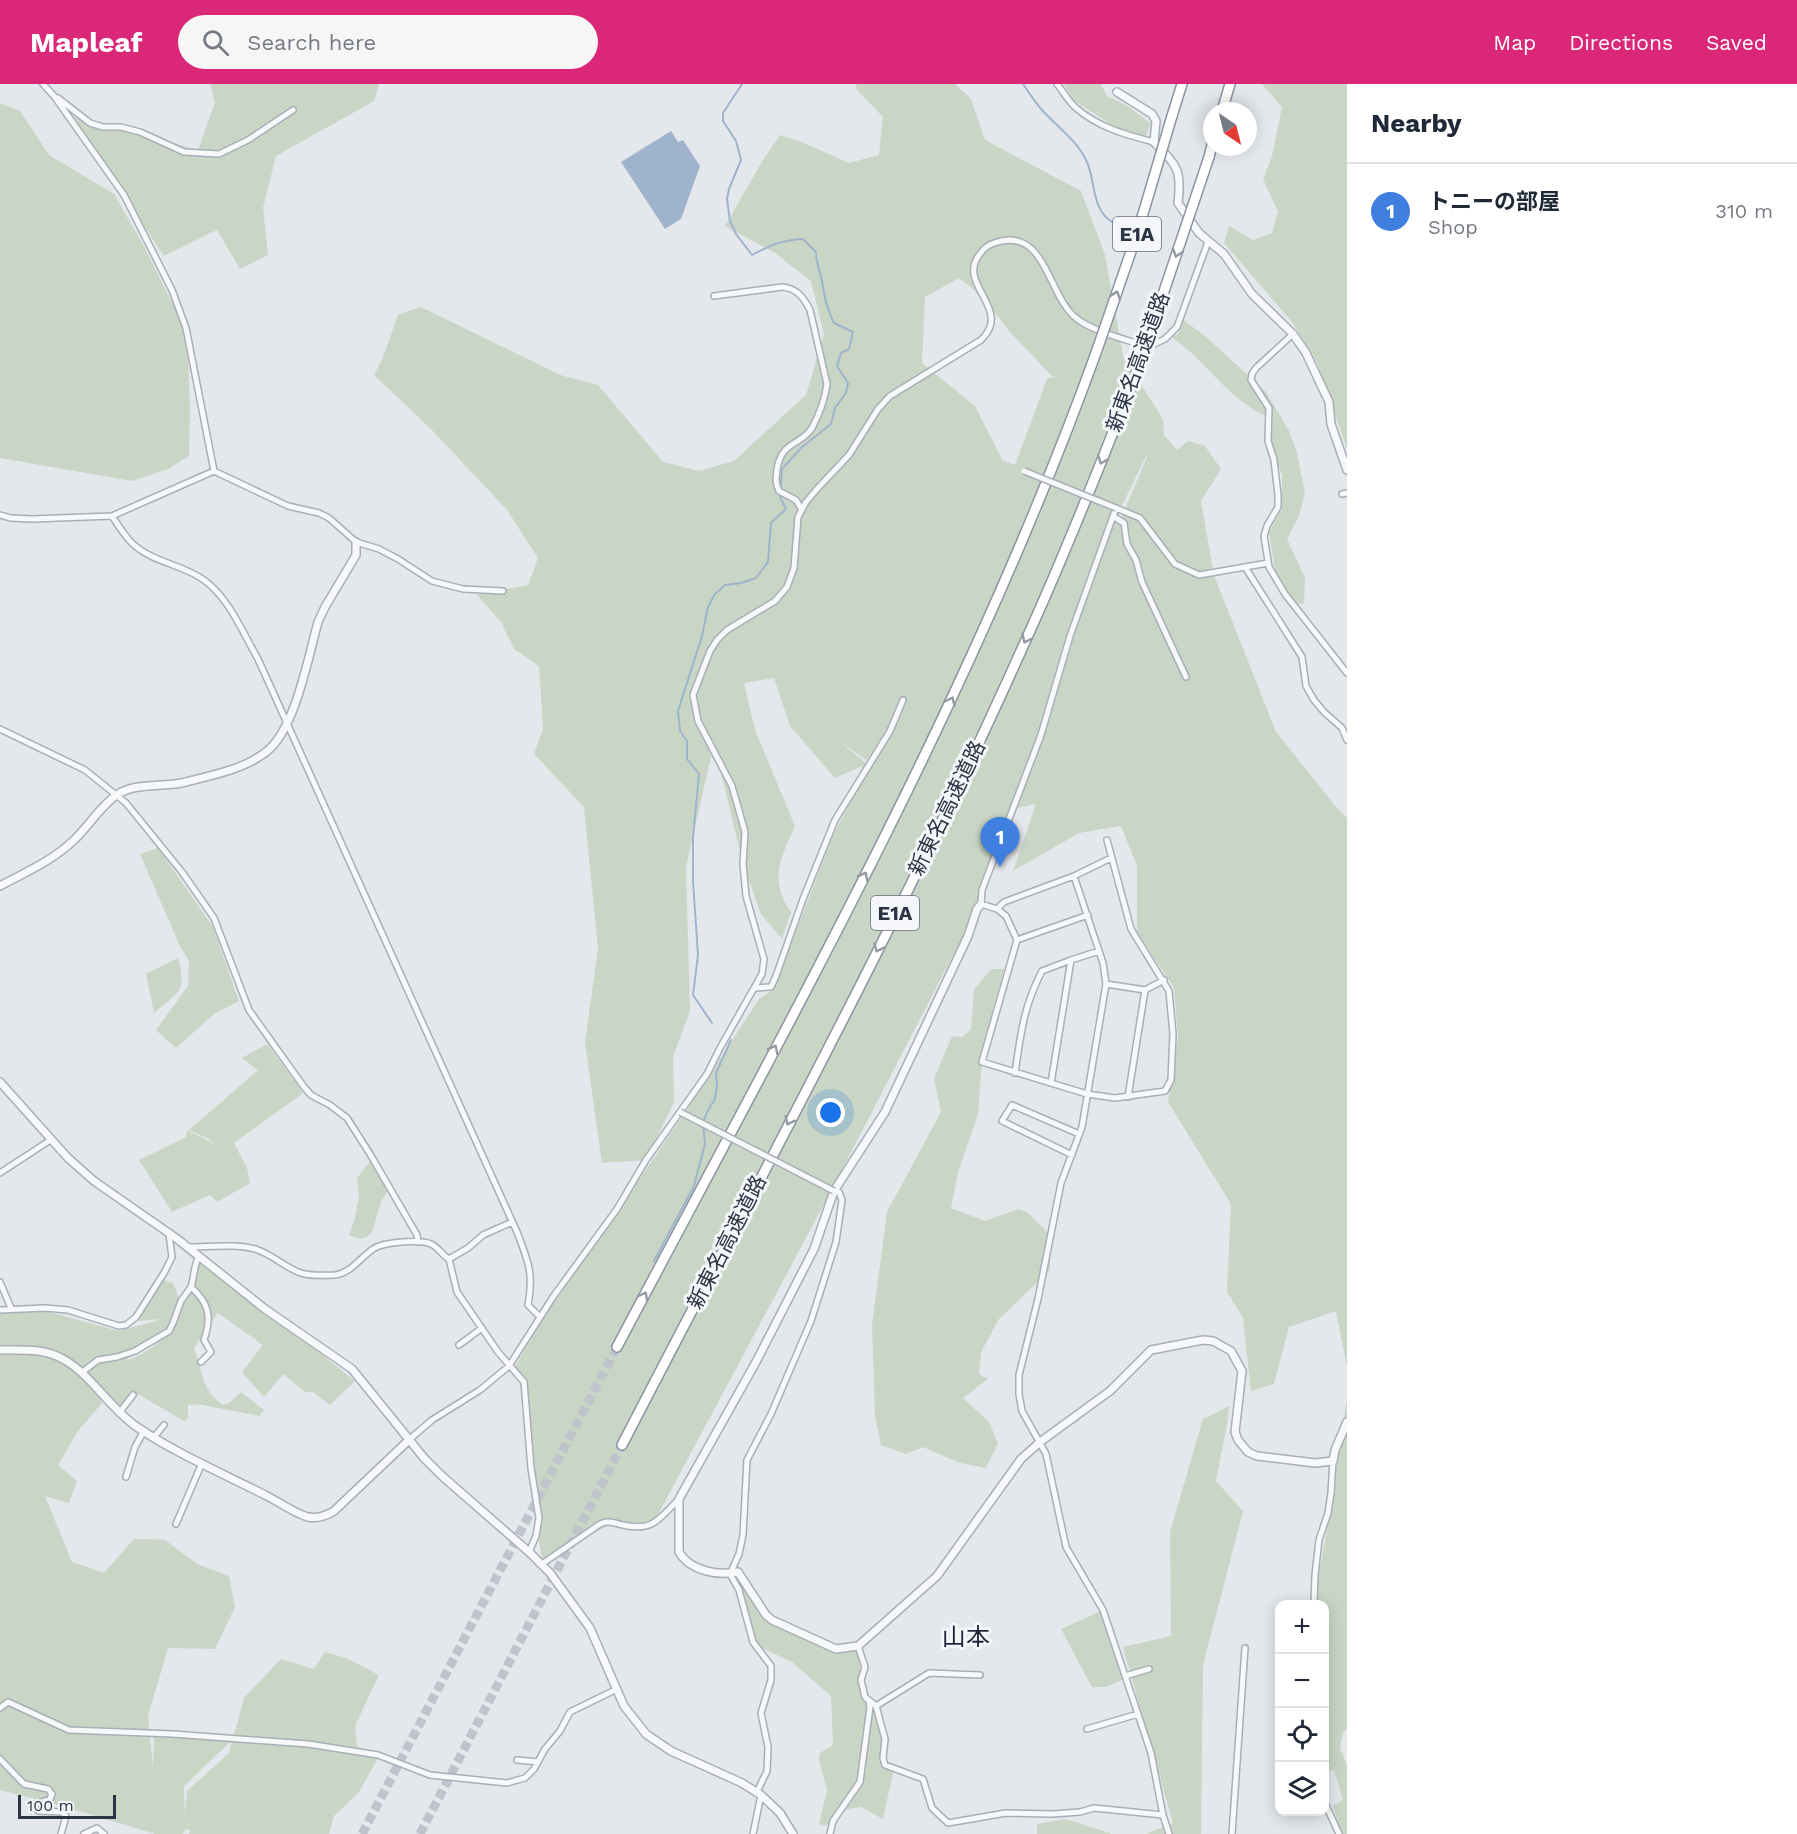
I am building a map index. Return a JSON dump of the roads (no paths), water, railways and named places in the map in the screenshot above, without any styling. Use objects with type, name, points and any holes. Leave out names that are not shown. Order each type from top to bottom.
[{"type":"highway","name":"新東名高速道路","points":[[617,1347],[813,976],[944,718],[1036,512],[1097,350],[1137,234],[1182,84]]},
{"type":"highway","points":[[1225,102],[1230,84]]},
{"type":"highway","name":"新東名高速道路","points":[[622,1445],[848,1007],[976,748],[1029,633],[1073,533],[1138,366],[1209,156]]},
{"type":"street","points":[[43,84],[54,96],[124,195],[171,290],[186,328],[214,471]]},
{"type":"street","points":[[1057,84],[1075,107],[1095,121],[1116,132],[1155,142],[1172,161],[1181,181],[1178,203],[1199,233],[1224,254],[1252,294],[1293,334],[1306,353],[1329,402],[1331,424],[1347,470]]},
{"type":"street","points":[[1117,92],[1152,114],[1156,121],[1155,142]]},
{"type":"street","points":[[54,96],[90,123],[140,132],[184,152],[219,154],[248,140],[293,110]]},
{"type":"street","points":[[0,1350],[30,1349],[48,1352],[61,1358],[81,1372],[119,1413],[144,1431],[307,1516],[318,1517],[326,1516],[334,1511],[432,1420],[480,1390],[509,1366],[540,1317],[617,1209],[646,1160],[707,1074],[762,974],[764,959],[746,896],[743,864],[745,832],[732,786],[698,721],[693,695],[710,651],[727,630],[776,601],[788,587],[794,568],[798,517],[817,489],[849,455],[878,409],[890,396],[989,333],[992,317],[974,278],[974,261],[986,246],[1006,239],[1022,242],[1036,253],[1074,317],[1084,324],[1148,347],[1165,339],[1177,327],[1208,242]]},
{"type":"street","points":[[714,296],[782,287],[790,288],[805,299],[810,310],[827,384],[826,394],[811,430],[789,445],[779,458],[776,480],[779,491],[796,500],[802,510]]},
{"type":"street","points":[[1293,334],[1256,368],[1251,380],[1269,408],[1268,441],[1274,460],[1278,495],[1278,507],[1264,536],[1268,563],[1285,594],[1347,673]]},
{"type":"street","points":[[0,515],[32,519],[112,516],[214,471],[288,506],[319,513],[329,518],[356,542],[380,549],[432,581],[463,589],[503,591]]},
{"type":"street","points":[[1024,471],[1140,518],[1175,564],[1199,575],[1268,563]]},
{"type":"street","points":[[542,1564],[606,1521],[639,1528],[660,1519],[679,1499],[756,1362],[814,1249],[834,1191],[885,1112],[968,936],[977,909],[981,904],[982,890],[1041,735],[1070,636],[1116,508]]},
{"type":"street","points":[[112,516],[131,543],[138,548],[191,572],[215,589],[258,659],[512,1222],[530,1268],[531,1288],[528,1305],[540,1317]]},
{"type":"street","points":[[1114,518],[1124,523],[1127,544],[1136,560],[1142,582],[1186,677]]},
{"type":"street","points":[[0,886],[55,857],[76,839],[118,794],[131,789],[180,783],[248,763],[276,744],[288,724],[318,622],[356,555],[356,542]]},
{"type":"street","points":[[1245,567],[1302,657],[1306,686],[1314,700],[1342,728],[1347,740]]},
{"type":"street","points":[[756,988],[771,987],[834,820],[890,731],[903,700]]},
{"type":"street","points":[[0,729],[85,770],[118,794],[182,872],[214,918],[249,1010],[311,1095],[337,1109],[347,1118],[417,1235],[418,1242]]},
{"type":"street","points":[[981,904],[997,909],[1006,915],[1017,940],[982,1062],[1015,1074],[1087,1094],[1115,1098],[1165,1091],[1171,1080],[1173,1034],[1169,991],[1131,929],[1107,840]]},
{"type":"street","points":[[997,909],[1004,902],[1074,876],[1111,858]]},
{"type":"street","points":[[1074,876],[1099,951],[1106,984],[1082,1126],[1061,1183],[1038,1299],[1019,1375],[1019,1394],[1023,1411],[1046,1454],[1066,1547],[1103,1610],[1151,1753],[1162,1815],[1169,1834]]},
{"type":"street","points":[[1017,940],[1088,915]]},
{"type":"street","points":[[1015,1074],[1023,1018],[1031,992],[1042,971],[1099,951]]},
{"type":"street","points":[[1051,1083],[1071,960]]},
{"type":"street","points":[[1106,984],[1145,990],[1164,980]]},
{"type":"street","points":[[1128,1096],[1145,990]]},
{"type":"street","points":[[0,1082],[68,1158],[94,1181],[187,1247],[265,1309],[351,1369],[442,1476],[542,1564],[590,1628],[616,1689],[631,1716],[646,1734],[659,1744],[742,1783],[759,1794],[780,1813],[793,1834]]},
{"type":"street","points":[[1072,1155],[1002,1121],[1011,1105],[1079,1134]]},
{"type":"street","points":[[680,1112],[839,1192],[842,1200],[836,1242],[812,1321],[774,1408],[747,1460],[743,1535],[739,1554],[730,1574]]},
{"type":"street","points":[[0,1173],[52,1139]]},
{"type":"street","points":[[449,1259],[468,1248],[483,1235],[512,1222]]},
{"type":"street","points":[[0,1310],[11,1308],[68,1310],[119,1326],[126,1325],[136,1317],[148,1300],[172,1257],[169,1234]]},
{"type":"street","points":[[187,1247],[248,1248],[258,1250],[300,1273],[329,1275],[350,1269],[379,1246],[418,1242],[431,1244],[449,1259],[457,1292],[509,1366],[524,1382],[531,1468],[539,1518],[536,1536],[529,1552]]},
{"type":"street","points":[[81,1372],[98,1360],[135,1351],[169,1331],[181,1301],[195,1277],[196,1259],[199,1256]]},
{"type":"street","points":[[0,1282],[11,1308]]},
{"type":"street","points":[[191,1287],[203,1299],[209,1324],[204,1340],[211,1352],[201,1362]]},
{"type":"street","points":[[459,1344],[482,1328]]},
{"type":"street","points":[[679,1499],[679,1552],[683,1558],[698,1569],[730,1574],[738,1572],[766,1615],[772,1620],[836,1649],[858,1646],[937,1576],[1021,1459],[1040,1442],[1110,1391],[1151,1350],[1203,1340],[1214,1341],[1231,1351],[1242,1371],[1235,1432],[1238,1440],[1248,1452],[1257,1456],[1315,1463],[1333,1461]]},
{"type":"street","points":[[119,1413],[133,1395]]},
{"type":"street","points":[[1314,1600],[1319,1540],[1331,1493],[1335,1450],[1347,1422]]},
{"type":"street","points":[[154,1437],[164,1425]]},
{"type":"street","points":[[126,1477],[135,1447],[144,1431]]},
{"type":"street","points":[[176,1524],[202,1463]]},
{"type":"street","points":[[730,1574],[737,1584],[753,1642],[771,1666],[771,1680],[761,1713],[768,1748],[767,1771],[759,1794],[753,1834]]},
{"type":"street","points":[[858,1646],[865,1667],[862,1684],[865,1697],[876,1706],[885,1739],[883,1758],[885,1765],[923,1779],[932,1808],[948,1822],[1006,1813],[1053,1814],[1080,1812],[1094,1808],[1162,1815]]},
{"type":"street","points":[[1232,1834],[1245,1648]]},
{"type":"street","points":[[1125,1676],[1149,1669]]},
{"type":"street","points":[[876,1706],[929,1673],[980,1675]]},
{"type":"street","points":[[0,1708],[8,1702],[69,1730],[196,1735],[308,1744],[378,1755],[430,1775],[507,1783],[525,1778],[560,1731],[570,1712],[616,1689]]},
{"type":"street","points":[[830,1834],[833,1821],[860,1782],[868,1731],[869,1702]]},
{"type":"street","points":[[1088,1729],[1138,1714]]},
{"type":"street","points":[[0,1759],[24,1784],[48,1789],[52,1794],[50,1799],[33,1805],[38,1811],[62,1812],[66,1816],[61,1834]]},
{"type":"street","points":[[517,1760],[538,1762]]},
{"type":"street","points":[[1329,1812],[1339,1834]]},
{"type":"street","points":[[84,1834],[97,1828],[104,1834]]},
{"type":"water","points":[[671,131],[678,142],[683,140],[700,166],[681,219],[665,229],[621,162]]},
{"type":"waterway","points":[[712,1023],[693,995],[698,955],[693,881],[693,838],[699,774],[687,759],[687,741],[680,731],[678,711],[702,636],[708,607],[715,594],[725,585],[756,578],[768,562],[771,523],[786,509],[780,497],[782,469],[801,448],[831,424],[835,408],[846,393],[848,383],[837,366],[841,353],[849,349],[853,332],[834,323],[826,303],[816,252],[803,239],[777,244],[752,255],[736,234],[730,221],[727,199],[741,160],[736,141],[723,121],[723,113],[742,84]]},
{"type":"waterway","points":[[1023,84],[1034,101],[1083,154],[1090,170],[1095,196],[1101,211],[1114,223]]},
{"type":"waterway","points":[[654,1261],[694,1186],[705,1144],[703,1123],[715,1099],[716,1073],[731,1040]]},
{"type":"tunnel","points":[[362,1834],[617,1347]]},
{"type":"tunnel","points":[[420,1834],[622,1445]]},
{"type":"place","name":"トニーの部屋","points":[[1000,867]]},
{"type":"district","name":"山本","points":[[966,1637]]}]
